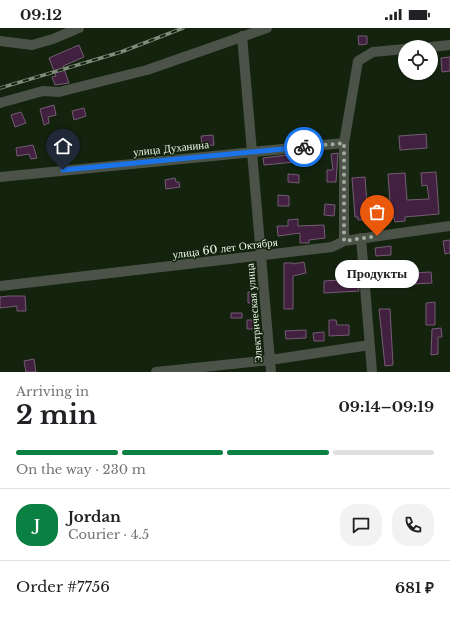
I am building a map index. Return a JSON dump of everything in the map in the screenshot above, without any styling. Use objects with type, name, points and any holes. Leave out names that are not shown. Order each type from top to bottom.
[{"type":"street","points":[[0,41],[32,45],[54,39],[79,28]]},
{"type":"street","points":[[0,103],[43,91],[60,92],[147,70],[267,28]]},
{"type":"street","name":"Электрическая улица","points":[[242,36],[271,372]]},
{"type":"street","points":[[438,46],[450,45]]},
{"type":"street","points":[[344,241],[344,143],[358,61],[373,52],[398,50]]},
{"type":"street","name":"улица Духанина","points":[[0,177],[344,143]]},
{"type":"street","name":"улица 60 лет Октября","points":[[0,286],[332,247],[344,241],[450,226]]},
{"type":"street","points":[[361,238],[372,372]]},
{"type":"street","points":[[156,372],[270,360],[370,344]]},
{"type":"building","points":[[358,36],[367,36],[367,44],[359,45]]},
{"type":"building","points":[[79,45],[84,57],[63,66],[69,83],[55,85],[52,77],[56,76],[49,58]]},
{"type":"building","points":[[450,57],[450,71],[442,72],[441,58]]},
{"type":"building","points":[[54,105],[56,115],[48,117],[49,123],[44,125],[40,109]]},
{"type":"building","points":[[84,108],[86,116],[74,120],[72,111]]},
{"type":"building","points":[[21,112],[26,123],[15,127],[11,115]]},
{"type":"building","points":[[426,134],[427,148],[400,150],[399,136]]},
{"type":"building","points":[[213,135],[214,145],[202,146],[201,136]]},
{"type":"building","points":[[33,145],[37,158],[31,159],[29,154],[17,156],[16,148]]},
{"type":"building","points":[[338,153],[336,182],[327,182],[327,170],[333,170],[331,154]]},
{"type":"building","points":[[295,154],[295,162],[264,165],[263,158]]},
{"type":"building","points":[[436,172],[439,214],[405,217],[405,221],[395,222],[394,217],[358,220],[358,217],[355,217],[352,178],[365,177],[367,204],[390,203],[388,174],[405,173],[407,200],[429,199],[427,185],[422,186],[421,173]]},
{"type":"building","points":[[288,174],[299,175],[299,183],[288,182]]},
{"type":"building","points":[[175,178],[176,182],[179,182],[180,187],[166,189],[165,180]]},
{"type":"building","points":[[278,195],[289,196],[289,206],[278,206]]},
{"type":"building","points":[[325,204],[335,205],[334,216],[324,215]]},
{"type":"building","points":[[298,219],[298,226],[324,225],[325,238],[309,240],[309,243],[300,243],[300,233],[278,236],[277,226],[288,226],[288,220]]},
{"type":"building","points":[[450,240],[450,253],[445,254],[443,241]]},
{"type":"building","points":[[391,246],[391,255],[376,256],[375,248]]},
{"type":"building","points":[[304,262],[306,273],[293,276],[293,309],[284,309],[284,263],[293,264]]},
{"type":"building","points":[[431,272],[432,283],[379,286],[378,277]]},
{"type":"building","points":[[358,279],[359,291],[324,293],[324,281]]},
{"type":"building","points":[[248,292],[257,293],[257,303],[248,303]]},
{"type":"building","points":[[25,296],[26,311],[17,311],[17,306],[0,308],[0,297]]},
{"type":"building","points":[[435,302],[435,325],[426,325],[426,303]]},
{"type":"building","points":[[379,309],[390,309],[393,365],[385,366]]},
{"type":"building","points":[[231,313],[242,313],[242,318],[231,318]]},
{"type":"building","points":[[247,320],[256,320],[256,329],[247,329]]},
{"type":"building","points":[[329,320],[336,320],[337,325],[349,325],[349,335],[329,336]]},
{"type":"building","points":[[441,328],[442,337],[438,337],[438,354],[431,355],[432,329]]},
{"type":"building","points":[[306,330],[306,338],[286,339],[285,331]]},
{"type":"building","points":[[324,332],[324,341],[314,341],[313,333]]},
{"type":"building","points":[[34,359],[36,372],[26,372],[24,361]]},
{"type":"railway","points":[[0,88],[121,52],[183,28]]},
{"type":"way so far","points":[[304,147],[344,143],[344,241],[377,236]]},
{"type":"place","name":"Продукты","points":[[377,236]]},
{"type":"route","points":[[63,170],[304,147]]}]
